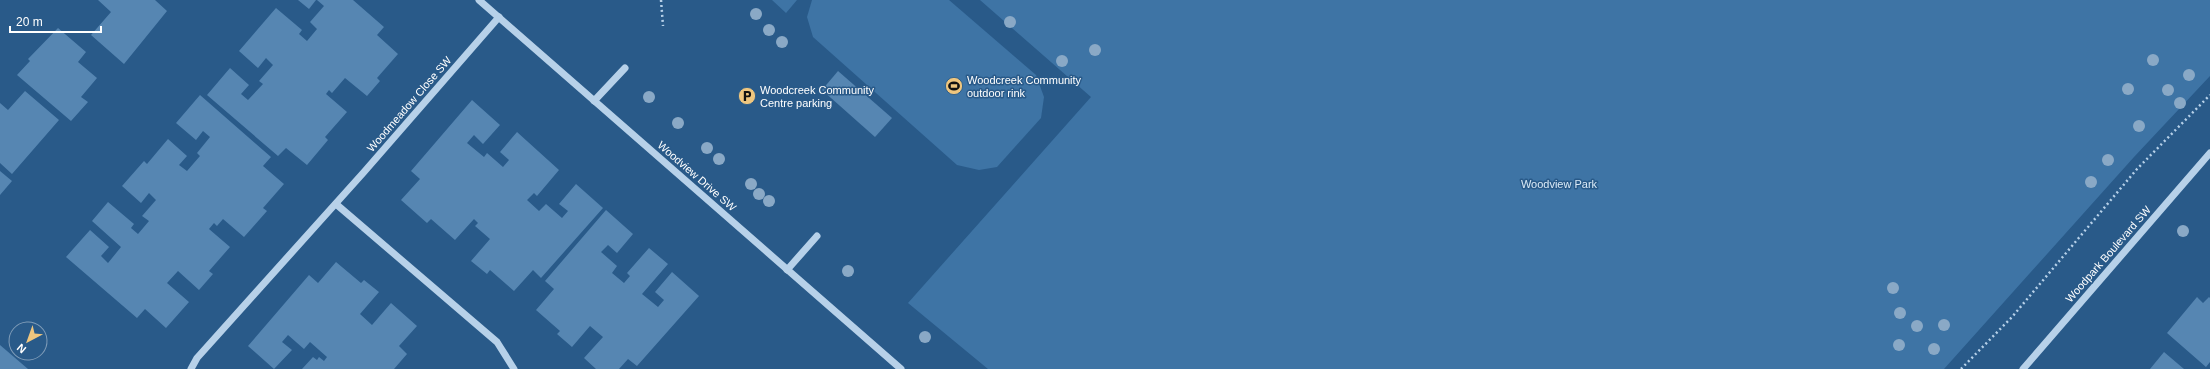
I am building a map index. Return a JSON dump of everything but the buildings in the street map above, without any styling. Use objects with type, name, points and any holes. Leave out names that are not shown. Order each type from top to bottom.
[{"type":"street","name":"Woodview Drive SW","points":[[479,0],[901,369]]},
{"type":"street","name":"Woodmeadow Close SW","points":[[191,369],[197,358],[336,204],[499,17]]},
{"type":"street","points":[[594,101],[625,68]]},
{"type":"street","name":"Woodpark Boulevard SW","points":[[2023,369],[2210,154]]},
{"type":"street","points":[[336,204],[497,342],[514,369]]},
{"type":"street","points":[[787,270],[817,236]]},
{"type":"path","points":[[661,0],[663,26]]},
{"type":"path","points":[[1961,369],[2012,317],[2137,169],[2210,95]]},
{"type":"green space","points":[[772,0],[797,0],[786,13]]},
{"type":"green space","name":"Woodcreek Community outdoor rink","points":[[812,0],[949,0],[1036,75],[1044,97],[1041,118],[997,167],[979,170],[957,165],[813,37],[807,17]]},
{"type":"green space","name":"Woodview Park","points":[[980,0],[2210,0],[2210,76],[2134,157],[1944,369],[988,369],[908,303],[1091,97]]},
{"type":"place","name":"Woodcreek Community outdoor rink","points":[[954,86]]},
{"type":"place","name":"Woodcreek Community Centre parking","points":[[747,96]]}]
